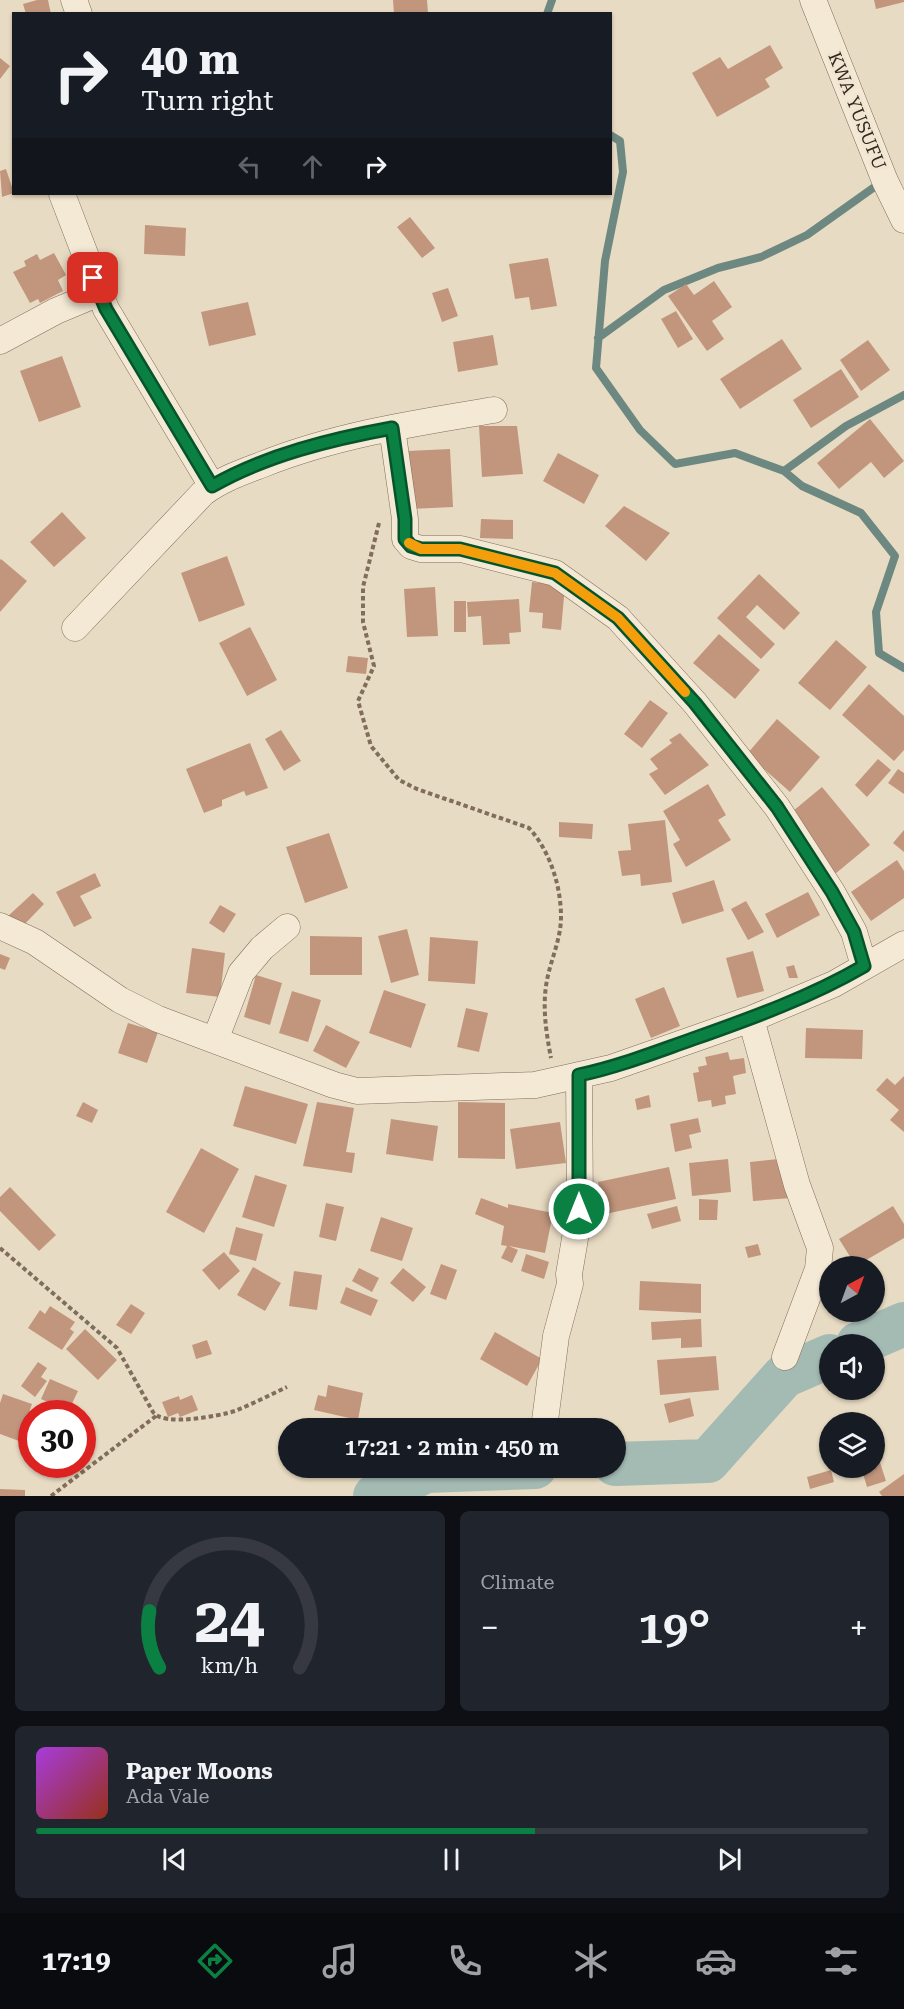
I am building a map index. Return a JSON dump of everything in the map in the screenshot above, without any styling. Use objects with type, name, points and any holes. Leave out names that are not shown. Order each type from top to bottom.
[{"type":"street","name":"KWA YUSUFU","points":[[813,0],[885,181],[904,220]]},
{"type":"street","points":[[62,195],[99,293],[212,486]]},
{"type":"street","points":[[0,341],[56,311],[99,293]]},
{"type":"street","points":[[75,628],[212,486],[303,449],[353,435],[494,410]]},
{"type":"street","points":[[392,428],[405,519],[405,539],[411,546],[421,549],[460,549],[555,573],[618,618],[695,703],[777,807],[832,892],[854,932],[864,966]]},
{"type":"street","points":[[0,926],[35,942],[120,999],[158,1019],[334,1085],[357,1091],[535,1085],[611,1068],[751,1019],[834,984],[904,944]]},
{"type":"street","points":[[215,1040],[241,973],[262,948],[287,927]]},
{"type":"street","points":[[751,1019],[797,1185],[820,1248],[818,1269],[785,1357]]},
{"type":"street","points":[[545,1418],[556,1336],[570,1284],[570,1263],[579,1209],[579,1075]]},
{"type":"path","points":[[379,522],[363,588],[363,622],[374,666],[358,701],[371,746],[388,770],[406,785],[529,828],[541,841],[551,863],[561,918],[547,980],[544,1012],[552,1062]]},
{"type":"path","points":[[0,1248],[117,1348],[156,1416],[174,1420],[234,1411],[287,1387]]},
{"type":"path","points":[[51,1496],[156,1416]]},
{"type":"building","points":[[48,0],[51,12],[25,12],[23,4]]},
{"type":"building","points":[[393,0],[427,0],[428,12],[394,12]]},
{"type":"building","points":[[874,0],[904,0],[904,2],[876,9]]},
{"type":"building","points":[[770,45],[783,68],[765,79],[770,87],[717,117],[692,73],[720,57],[728,69]]},
{"type":"building","points":[[0,58],[10,66],[0,79]]},
{"type":"building","points":[[6,169],[12,187],[12,194],[2,197],[0,171]]},
{"type":"building","points":[[410,217],[435,248],[422,258],[397,227]]},
{"type":"building","points":[[145,225],[186,228],[185,256],[144,254]]},
{"type":"building","points":[[54,253],[66,275],[58,280],[63,291],[40,303],[38,299],[30,303],[13,272],[26,266],[24,261],[37,254],[40,260]]},
{"type":"building","points":[[548,258],[557,306],[531,310],[529,297],[515,299],[509,264]]},
{"type":"building","points":[[714,281],[732,307],[712,321],[724,339],[707,351],[668,296],[686,284],[694,295]]},
{"type":"building","points":[[448,288],[458,316],[442,322],[432,293]]},
{"type":"building","points":[[248,302],[256,335],[209,346],[201,312]]},
{"type":"building","points":[[676,311],[693,339],[678,348],[661,319]]},
{"type":"building","points":[[493,335],[498,365],[458,372],[453,342]]},
{"type":"building","points":[[782,339],[802,369],[740,409],[720,379]]},
{"type":"building","points":[[868,340],[890,370],[861,391],[840,360]]},
{"type":"building","points":[[62,356],[81,407],[39,422],[20,371]]},
{"type":"building","points":[[841,369],[859,397],[811,428],[793,400]]},
{"type":"building","points":[[870,419],[904,461],[884,478],[871,462],[839,489],[817,463]]},
{"type":"building","points":[[479,426],[517,426],[523,474],[482,477]]},
{"type":"building","points":[[450,449],[453,507],[410,509],[408,451]]},
{"type":"building","points":[[558,453],[599,475],[584,504],[543,481]]},
{"type":"building","points":[[624,506],[670,533],[646,561],[605,526]]},
{"type":"building","points":[[62,512],[86,538],[54,567],[30,542]]},
{"type":"building","points":[[481,519],[513,520],[513,539],[480,538]]},
{"type":"building","points":[[227,556],[245,605],[199,622],[181,573]]},
{"type":"building","points":[[0,560],[27,581],[0,612]]},
{"type":"building","points":[[759,574],[800,613],[784,630],[757,605],[746,617],[775,644],[761,659],[717,618]]},
{"type":"building","points":[[532,582],[565,586],[561,630],[542,628],[543,613],[529,612]]},
{"type":"building","points":[[435,587],[438,636],[407,637],[404,589]]},
{"type":"building","points":[[519,599],[521,632],[509,633],[510,644],[483,645],[481,616],[468,617],[467,602]]},
{"type":"building","points":[[454,601],[466,601],[466,632],[454,632]]},
{"type":"building","points":[[250,627],[277,680],[247,696],[219,643]]},
{"type":"building","points":[[719,634],[760,670],[735,699],[693,663]]},
{"type":"building","points":[[836,640],[867,667],[830,710],[798,683]]},
{"type":"building","points":[[348,656],[368,658],[366,674],[346,672]]},
{"type":"building","points":[[869,684],[904,716],[904,750],[894,761],[842,715]]},
{"type":"building","points":[[650,700],[668,713],[642,748],[624,734]]},
{"type":"building","points":[[777,719],[820,757],[790,792],[747,754]]},
{"type":"building","points":[[281,730],[301,761],[284,771],[265,739]]},
{"type":"building","points":[[680,733],[709,765],[665,795],[649,774],[658,769],[650,759],[672,743],[669,740]]},
{"type":"building","points":[[250,743],[268,788],[246,796],[244,791],[222,800],[222,806],[204,813],[186,769]]},
{"type":"building","points":[[878,759],[891,770],[867,797],[855,785]]},
{"type":"building","points":[[898,769],[904,773],[904,794],[888,783]]},
{"type":"building","points":[[708,784],[726,815],[718,820],[731,840],[686,867],[673,844],[680,840],[663,811]]},
{"type":"building","points":[[822,787],[870,845],[835,874],[787,816]]},
{"type":"building","points":[[665,820],[672,882],[641,886],[640,874],[622,876],[618,851],[631,850],[628,824]]},
{"type":"building","points":[[559,822],[593,824],[592,839],[559,837]]},
{"type":"building","points":[[904,830],[904,852],[893,843]]},
{"type":"building","points":[[329,833],[348,888],[305,903],[286,847]]},
{"type":"building","points":[[897,860],[904,871],[904,898],[871,921],[851,892]]},
{"type":"building","points":[[95,873],[101,886],[80,896],[92,918],[74,927],[56,892]]},
{"type":"building","points":[[714,880],[724,911],[682,924],[672,893]]},
{"type":"building","points":[[808,892],[820,915],[777,938],[765,914]]},
{"type":"building","points":[[33,893],[44,904],[20,929],[7,917]]},
{"type":"building","points":[[746,901],[764,932],[748,940],[731,909]]},
{"type":"building","points":[[220,905],[236,914],[224,933],[209,923]]},
{"type":"building","points":[[407,929],[419,975],[391,983],[378,936]]},
{"type":"building","points":[[310,936],[362,937],[362,975],[310,975]]},
{"type":"building","points":[[430,937],[478,941],[475,984],[428,981]]},
{"type":"building","points":[[192,948],[225,953],[220,997],[186,993]]},
{"type":"building","points":[[753,951],[764,991],[737,998],[726,958]]},
{"type":"building","points":[[0,954],[10,958],[5,970],[0,968]]},
{"type":"building","points":[[794,965],[798,978],[789,978],[786,967]]},
{"type":"building","points":[[256,975],[282,983],[270,1025],[244,1017]]},
{"type":"building","points":[[664,987],[680,1026],[651,1038],[635,999]]},
{"type":"building","points":[[384,990],[426,1004],[411,1048],[369,1033]]},
{"type":"building","points":[[292,991],[321,1000],[308,1042],[279,1033]]},
{"type":"building","points":[[466,1008],[488,1013],[479,1052],[457,1047]]},
{"type":"building","points":[[128,1023],[158,1032],[147,1063],[118,1053]]},
{"type":"building","points":[[326,1025],[360,1042],[346,1068],[313,1051]]},
{"type":"building","points":[[806,1028],[863,1030],[862,1059],[805,1058]]},
{"type":"building","points":[[728,1052],[730,1060],[744,1058],[746,1073],[733,1076],[736,1094],[725,1096],[726,1104],[712,1107],[711,1100],[698,1102],[693,1073],[699,1072],[698,1067],[707,1065],[705,1057]]},
{"type":"building","points":[[904,1076],[904,1132],[890,1120],[899,1110],[876,1090],[887,1078],[895,1085]]},
{"type":"building","points":[[245,1086],[308,1104],[296,1144],[233,1126]]},
{"type":"building","points":[[649,1095],[651,1107],[637,1110],[635,1099]]},
{"type":"building","points":[[83,1102],[98,1110],[92,1123],[76,1116]]},
{"type":"building","points":[[317,1102],[354,1108],[346,1152],[355,1153],[352,1173],[303,1166]]},
{"type":"building","points":[[458,1102],[505,1103],[505,1159],[458,1158]]},
{"type":"building","points":[[698,1118],[701,1132],[689,1135],[692,1148],[675,1152],[670,1124]]},
{"type":"building","points":[[391,1119],[438,1126],[433,1161],[386,1154]]},
{"type":"building","points":[[560,1122],[566,1163],[516,1169],[510,1129]]},
{"type":"building","points":[[201,1148],[239,1169],[204,1233],[166,1212]]},
{"type":"building","points":[[787,1158],[791,1198],[753,1201],[750,1162]]},
{"type":"building","points":[[728,1159],[731,1192],[692,1196],[689,1163]]},
{"type":"building","points":[[669,1167],[676,1199],[605,1214],[598,1182]]},
{"type":"building","points":[[255,1175],[287,1185],[274,1227],[242,1217]]},
{"type":"building","points":[[10,1187],[56,1235],[39,1251],[0,1211],[0,1197]]},
{"type":"building","points":[[481,1198],[508,1208],[508,1204],[553,1213],[545,1253],[509,1246],[518,1250],[512,1263],[501,1258],[507,1246],[501,1245],[504,1226],[475,1214]]},
{"type":"building","points":[[699,1199],[718,1200],[717,1220],[699,1220]]},
{"type":"building","points":[[326,1203],[344,1207],[336,1241],[319,1237]]},
{"type":"building","points":[[677,1206],[681,1221],[652,1229],[647,1214]]},
{"type":"building","points":[[893,1206],[904,1224],[904,1238],[873,1256],[850,1256],[839,1239]]},
{"type":"building","points":[[381,1217],[413,1228],[402,1261],[370,1251]]},
{"type":"building","points":[[236,1227],[263,1234],[256,1261],[229,1254]]},
{"type":"building","points":[[758,1244],[761,1255],[748,1258],[745,1247]]},
{"type":"building","points":[[224,1252],[240,1271],[219,1290],[202,1270]]},
{"type":"building","points":[[526,1254],[549,1262],[544,1279],[521,1271]]},
{"type":"building","points":[[441,1264],[457,1270],[446,1300],[430,1294]]},
{"type":"building","points":[[253,1267],[281,1283],[265,1311],[237,1295]]},
{"type":"building","points":[[359,1268],[379,1278],[372,1292],[352,1281]]},
{"type":"building","points":[[403,1268],[426,1287],[413,1302],[390,1283]]},
{"type":"building","points":[[294,1271],[322,1275],[317,1310],[289,1306]]},
{"type":"building","points":[[640,1281],[701,1284],[701,1313],[639,1310]]},
{"type":"building","points":[[346,1287],[378,1300],[371,1316],[340,1303]]},
{"type":"building","points":[[131,1304],[145,1313],[131,1334],[116,1325]]},
{"type":"building","points":[[50,1306],[75,1322],[70,1329],[74,1332],[62,1350],[28,1328],[40,1310],[45,1314]]},
{"type":"building","points":[[701,1319],[702,1347],[681,1348],[681,1338],[652,1340],[651,1322]]},
{"type":"building","points":[[85,1329],[117,1360],[98,1380],[66,1349]]},
{"type":"building","points":[[495,1332],[542,1359],[527,1386],[480,1359]]},
{"type":"building","points":[[207,1340],[212,1354],[196,1359],[192,1345]]},
{"type":"building","points":[[716,1356],[719,1390],[660,1395],[657,1360]]},
{"type":"building","points":[[38,1362],[47,1368],[41,1377],[47,1381],[35,1397],[21,1386]]},
{"type":"building","points":[[50,1379],[78,1391],[74,1400],[41,1399]]},
{"type":"building","points":[[328,1385],[363,1393],[358,1418],[314,1410],[318,1395],[326,1397]]},
{"type":"building","points":[[3,1394],[20,1400],[18,1400],[18,1441],[0,1434],[0,1403]]},
{"type":"building","points":[[192,1395],[198,1410],[180,1417],[178,1413],[168,1417],[162,1402],[179,1396],[180,1400]]},
{"type":"building","points":[[690,1398],[694,1416],[669,1423],[664,1404]]},
{"type":"building","points":[[819,1474],[819,1478],[833,1478],[834,1482],[810,1489],[807,1477]]},
{"type":"building","points":[[904,1474],[904,1496],[882,1496],[879,1492]]},
{"type":"building","points":[[864,1478],[885,1478],[886,1481],[867,1487]]},
{"type":"building","points":[[0,1489],[25,1490],[25,1496],[0,1496]]},
{"type":"waterway","points":[[548,12],[552,0]]},
{"type":"waterway","points":[[612,136],[620,141],[623,172],[605,261],[596,368],[640,430],[675,464],[735,453],[784,471],[802,486],[861,513],[895,556],[876,612],[879,653],[904,668]]},
{"type":"waterway","points":[[598,338],[664,290],[718,268],[761,257],[807,235],[873,188]]},
{"type":"waterway","points":[[784,471],[846,426],[904,395]]},
{"type":"waterway","points":[[881,1334],[904,1324]]},
{"type":"waterway","points":[[626,1464],[708,1461],[784,1376],[819,1361]]},
{"type":"waterway","points":[[375,1496],[412,1478]]},
{"type":"slow traffic","points":[[409,543],[421,549],[460,549],[555,573],[618,618],[685,692]]},
{"type":"route","points":[[93,278],[106,309],[212,486],[303,449],[353,435],[392,428],[405,519],[405,539],[411,546],[421,549],[460,549],[555,573],[618,618],[695,703],[777,807],[810,855],[854,932],[864,966],[834,984],[751,1019],[611,1068],[579,1075],[579,1209]]}]
